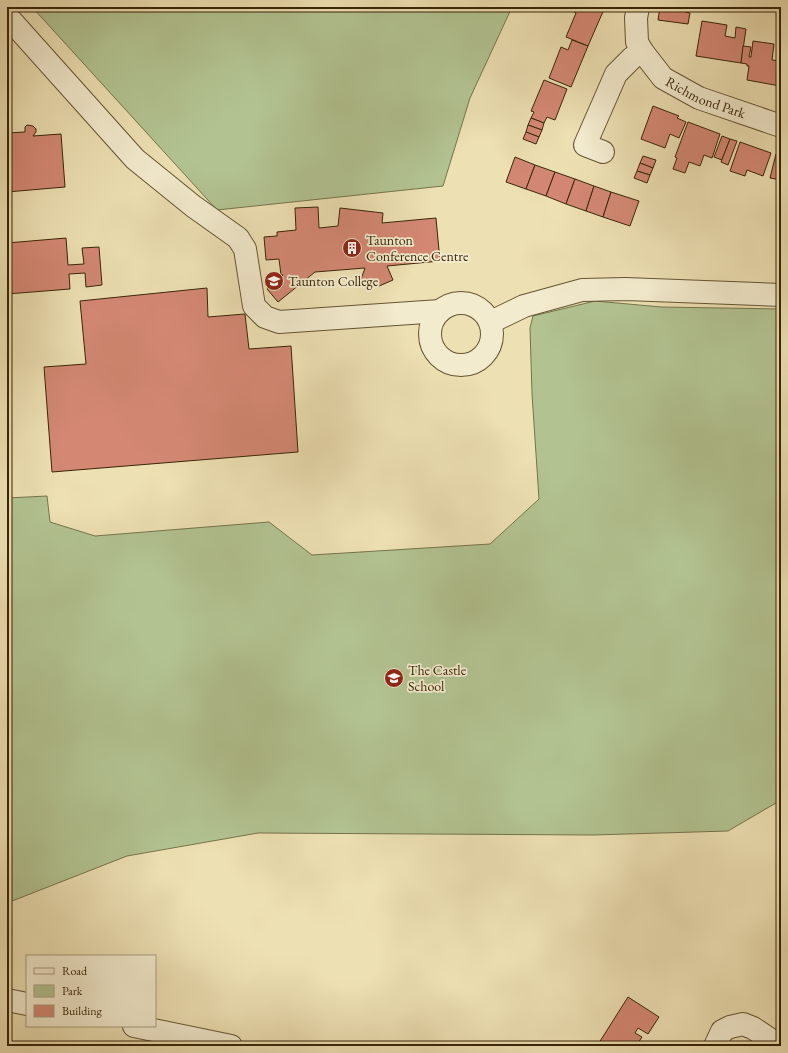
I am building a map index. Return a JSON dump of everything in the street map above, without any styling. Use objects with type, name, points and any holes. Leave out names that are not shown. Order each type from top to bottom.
[{"type":"street","name":"Richmond Park","points":[[638,7],[636,18],[637,42],[642,51],[663,78],[699,98],[781,126]]},
{"type":"street","points":[[7,16],[135,159],[193,206],[238,238],[245,249],[254,306],[265,317],[279,322],[440,311]]},
{"type":"street","points":[[603,152],[585,145],[616,74],[632,58],[642,51]]},
{"type":"street","points":[[490,322],[524,306],[582,290],[626,289],[781,295]]},
{"type":"street","points":[[457,303],[478,307],[486,314],[493,333],[491,344],[486,354],[473,364],[462,366],[451,364],[442,359],[435,351],[431,342],[430,328],[434,318],[440,311],[449,305],[457,303]]},
{"type":"street","points":[[715,1046],[722,1031],[730,1027],[743,1024],[753,1028],[780,1046]]},
{"type":"street","points":[[139,1027],[231,1046]]},
{"type":"green space","points":[[32,7],[512,7],[470,98],[443,186],[217,210]]},
{"type":"green space","name":"The Castle School","points":[[595,301],[661,307],[781,309],[781,800],[728,831],[593,835],[258,833],[127,856],[7,903],[7,498],[47,496],[50,522],[95,536],[269,522],[312,555],[490,544],[539,499],[532,394],[530,328],[533,316]]},
{"type":"building","points":[[572,7],[605,7],[588,46],[566,37],[576,13],[571,10]]},
{"type":"building","points":[[660,7],[686,7],[685,12],[690,13],[688,24],[658,20]]},
{"type":"building","points":[[702,21],[727,25],[725,36],[735,38],[736,27],[746,29],[741,63],[696,56]]},
{"type":"building","points":[[572,40],[588,46],[571,87],[549,78],[561,47],[568,50]]},
{"type":"building","points":[[753,41],[774,44],[772,60],[781,61],[780,86],[747,80],[749,66],[741,63],[743,46],[751,47],[749,57],[751,57]]},
{"type":"building","points":[[544,80],[567,89],[555,120],[547,117],[544,123],[531,118],[534,112],[531,111]]},
{"type":"building","points":[[653,106],[679,116],[677,118],[686,122],[679,138],[670,134],[665,148],[641,139]]},
{"type":"building","points":[[531,118],[544,123],[542,130],[528,125]]},
{"type":"building","points":[[688,122],[720,134],[712,158],[704,155],[700,166],[689,162],[685,173],[673,169],[677,158],[675,157]]},
{"type":"building","points":[[27,125],[33,126],[36,129],[33,136],[61,134],[65,187],[7,192],[7,133],[25,132],[25,127]]},
{"type":"building","points":[[528,125],[542,130],[539,137],[526,132]]},
{"type":"building","points":[[526,132],[539,137],[536,144],[523,139]]},
{"type":"building","points":[[722,136],[730,139],[722,160],[714,157]]},
{"type":"building","points":[[730,139],[737,141],[728,165],[721,162]]},
{"type":"building","points":[[740,142],[771,153],[763,176],[747,170],[745,176],[730,171]]},
{"type":"building","points":[[776,154],[781,155],[781,180],[770,178]]},
{"type":"building","points":[[643,156],[656,160],[653,168],[640,163]]},
{"type":"building","points":[[515,157],[535,165],[526,189],[506,182]]},
{"type":"building","points":[[640,163],[653,168],[650,175],[637,171]]},
{"type":"building","points":[[535,165],[555,172],[546,196],[526,189]]},
{"type":"building","points":[[637,171],[650,175],[647,183],[634,178]]},
{"type":"building","points":[[555,172],[575,179],[566,204],[546,196]]},
{"type":"building","points":[[575,179],[594,186],[586,211],[566,204]]},
{"type":"building","points":[[594,186],[611,192],[603,217],[586,211]]},
{"type":"building","points":[[611,192],[639,201],[630,226],[603,217]]},
{"type":"building","name":"Taunton Conference Centre","points":[[318,207],[319,228],[338,226],[340,208],[383,213],[382,223],[436,218],[440,261],[387,266],[393,280],[379,286],[360,282],[365,268],[315,272],[278,302],[267,289],[283,275],[281,275],[279,259],[266,260],[264,237],[277,236],[277,232],[296,230],[295,208]]},
{"type":"building","points":[[66,238],[68,265],[84,264],[82,248],[99,247],[102,285],[86,287],[85,273],[69,274],[70,289],[7,294],[7,243]]},
{"type":"building","points":[[207,288],[208,317],[245,314],[249,349],[291,346],[298,452],[52,472],[44,367],[86,364],[80,301]]},
{"type":"building","points":[[628,997],[659,1017],[648,1034],[638,1028],[635,1033],[642,1037],[636,1046],[629,1044],[628,1046],[597,1046]]},
{"type":"place","name":"Taunton Conference Centre","points":[[352,248]]},
{"type":"place","name":"Taunton College","points":[[274,281]]},
{"type":"place","name":"The Castle School","points":[[394,678]]}]
